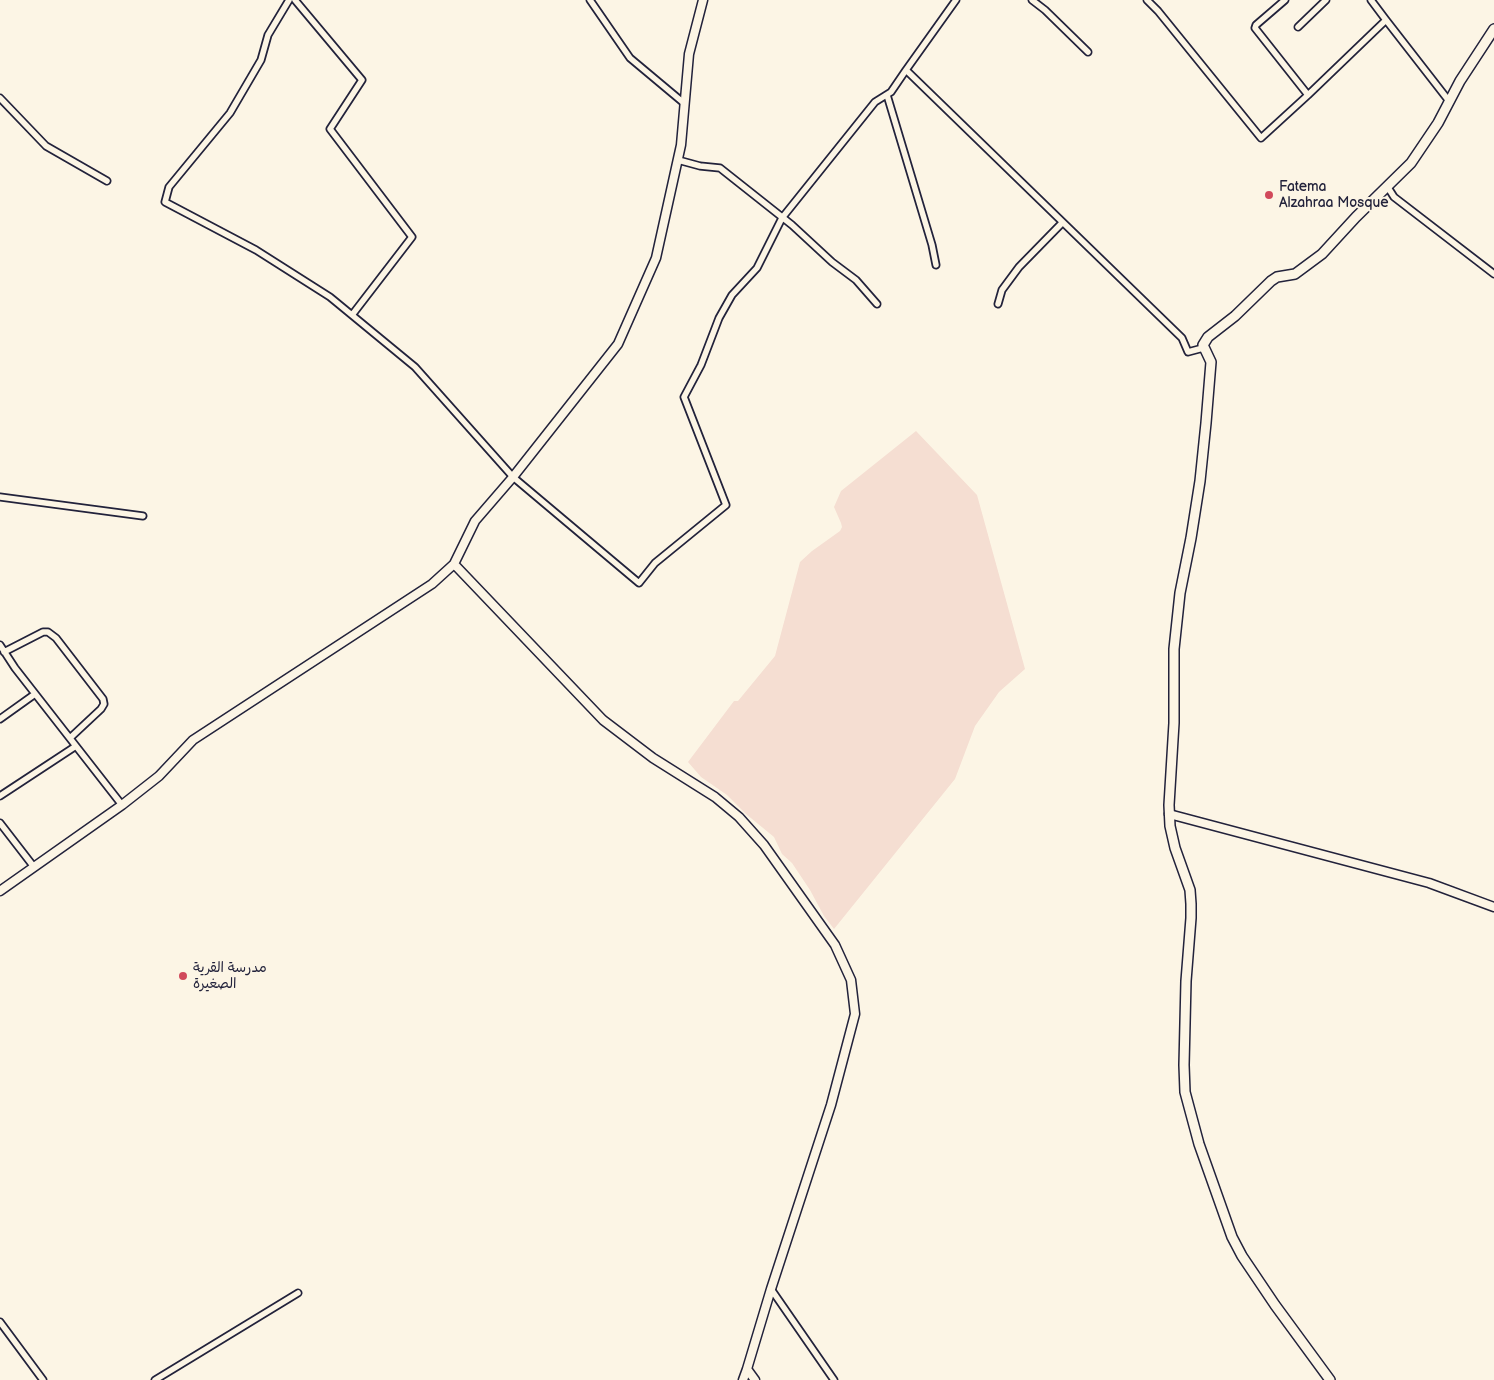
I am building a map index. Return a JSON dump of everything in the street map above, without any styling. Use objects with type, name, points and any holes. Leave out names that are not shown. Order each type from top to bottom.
[{"type":"main road","points":[[1330,1380],[1275,1305],[1235,1244],[1191,1118],[1185,1092],[1186,981],[1191,918],[1190,890],[1175,848],[1170,814],[1174,723],[1174,649],[1180,593],[1200,481],[1209,385],[1210,362],[1203,345],[1205,339],[1247,305],[1271,281],[1277,277],[1295,274],[1322,254],[1356,216],[1411,163],[1438,122],[1470,64],[1494,28]]},
{"type":"street","points":[[288,0],[268,34],[261,60],[230,113],[169,187],[165,202],[256,250],[330,297],[415,367],[513,477],[639,583],[656,563],[726,505],[684,397],[701,365],[718,318],[732,295],[757,268],[782,218],[875,102],[891,92],[956,0]]},
{"type":"street","points":[[294,0],[362,80],[330,129],[412,237],[352,315]]},
{"type":"street","points":[[590,0],[630,58],[685,104]]},
{"type":"street","points":[[0,891],[122,805],[159,776],[193,740],[432,584],[454,564],[475,521],[513,477],[618,344],[656,258],[682,144],[689,54],[703,0]]},
{"type":"street","points":[[1032,0],[1045,10],[1088,52]]},
{"type":"street","points":[[1147,0],[1261,138],[1386,20]]},
{"type":"street","points":[[1285,0],[1256,25],[1255,28],[1308,95]]},
{"type":"street","points":[[1298,27],[1326,0]]},
{"type":"street","points":[[1372,0],[1449,101]]},
{"type":"street","points":[[906,70],[1182,338],[1188,352],[1203,348]]},
{"type":"street","points":[[887,95],[932,245],[936,265]]},
{"type":"street","points":[[0,98],[46,146],[107,181]]},
{"type":"street","points":[[678,160],[700,166],[720,168],[792,225],[832,262],[856,280],[877,304]]},
{"type":"street","points":[[1387,186],[1394,197],[1494,274]]},
{"type":"street","points":[[998,304],[1002,290],[1020,267],[1062,223]]},
{"type":"street","points":[[0,497],[143,516]]},
{"type":"street","points":[[454,564],[603,720],[653,758],[715,797],[739,817],[764,845],[835,945],[851,980],[855,1014],[831,1104],[743,1380]]},
{"type":"street","points":[[4,652],[42,632],[48,632],[56,638],[103,699],[104,704],[101,709],[70,738]]},
{"type":"street","points":[[0,645],[122,805]]},
{"type":"street","points":[[0,719],[36,694]]},
{"type":"street","points":[[0,796],[76,746]]},
{"type":"street","points":[[1170,814],[1429,883],[1494,907]]},
{"type":"street","points":[[0,823],[34,867]]},
{"type":"street","points":[[771,1288],[834,1380]]},
{"type":"street","points":[[155,1380],[298,1293]]},
{"type":"street","points":[[0,1322],[43,1380]]},
{"type":"street","points":[[747,1369],[755,1380]]},
{"type":"shaded area","points":[[916,431],[977,495],[1025,669],[999,692],[975,726],[955,779],[834,929],[792,863],[782,854],[774,837],[746,814],[727,795],[701,777],[688,762],[734,701],[738,701],[775,656],[800,562],[840,531],[842,527],[834,507],[841,491]]},
{"type":"place","name":"Fatema Alzahraa Mosque","points":[[1269,195]]},
{"type":"place","name":"مدرسة القرية الصغيرة","points":[[183,976]]}]
